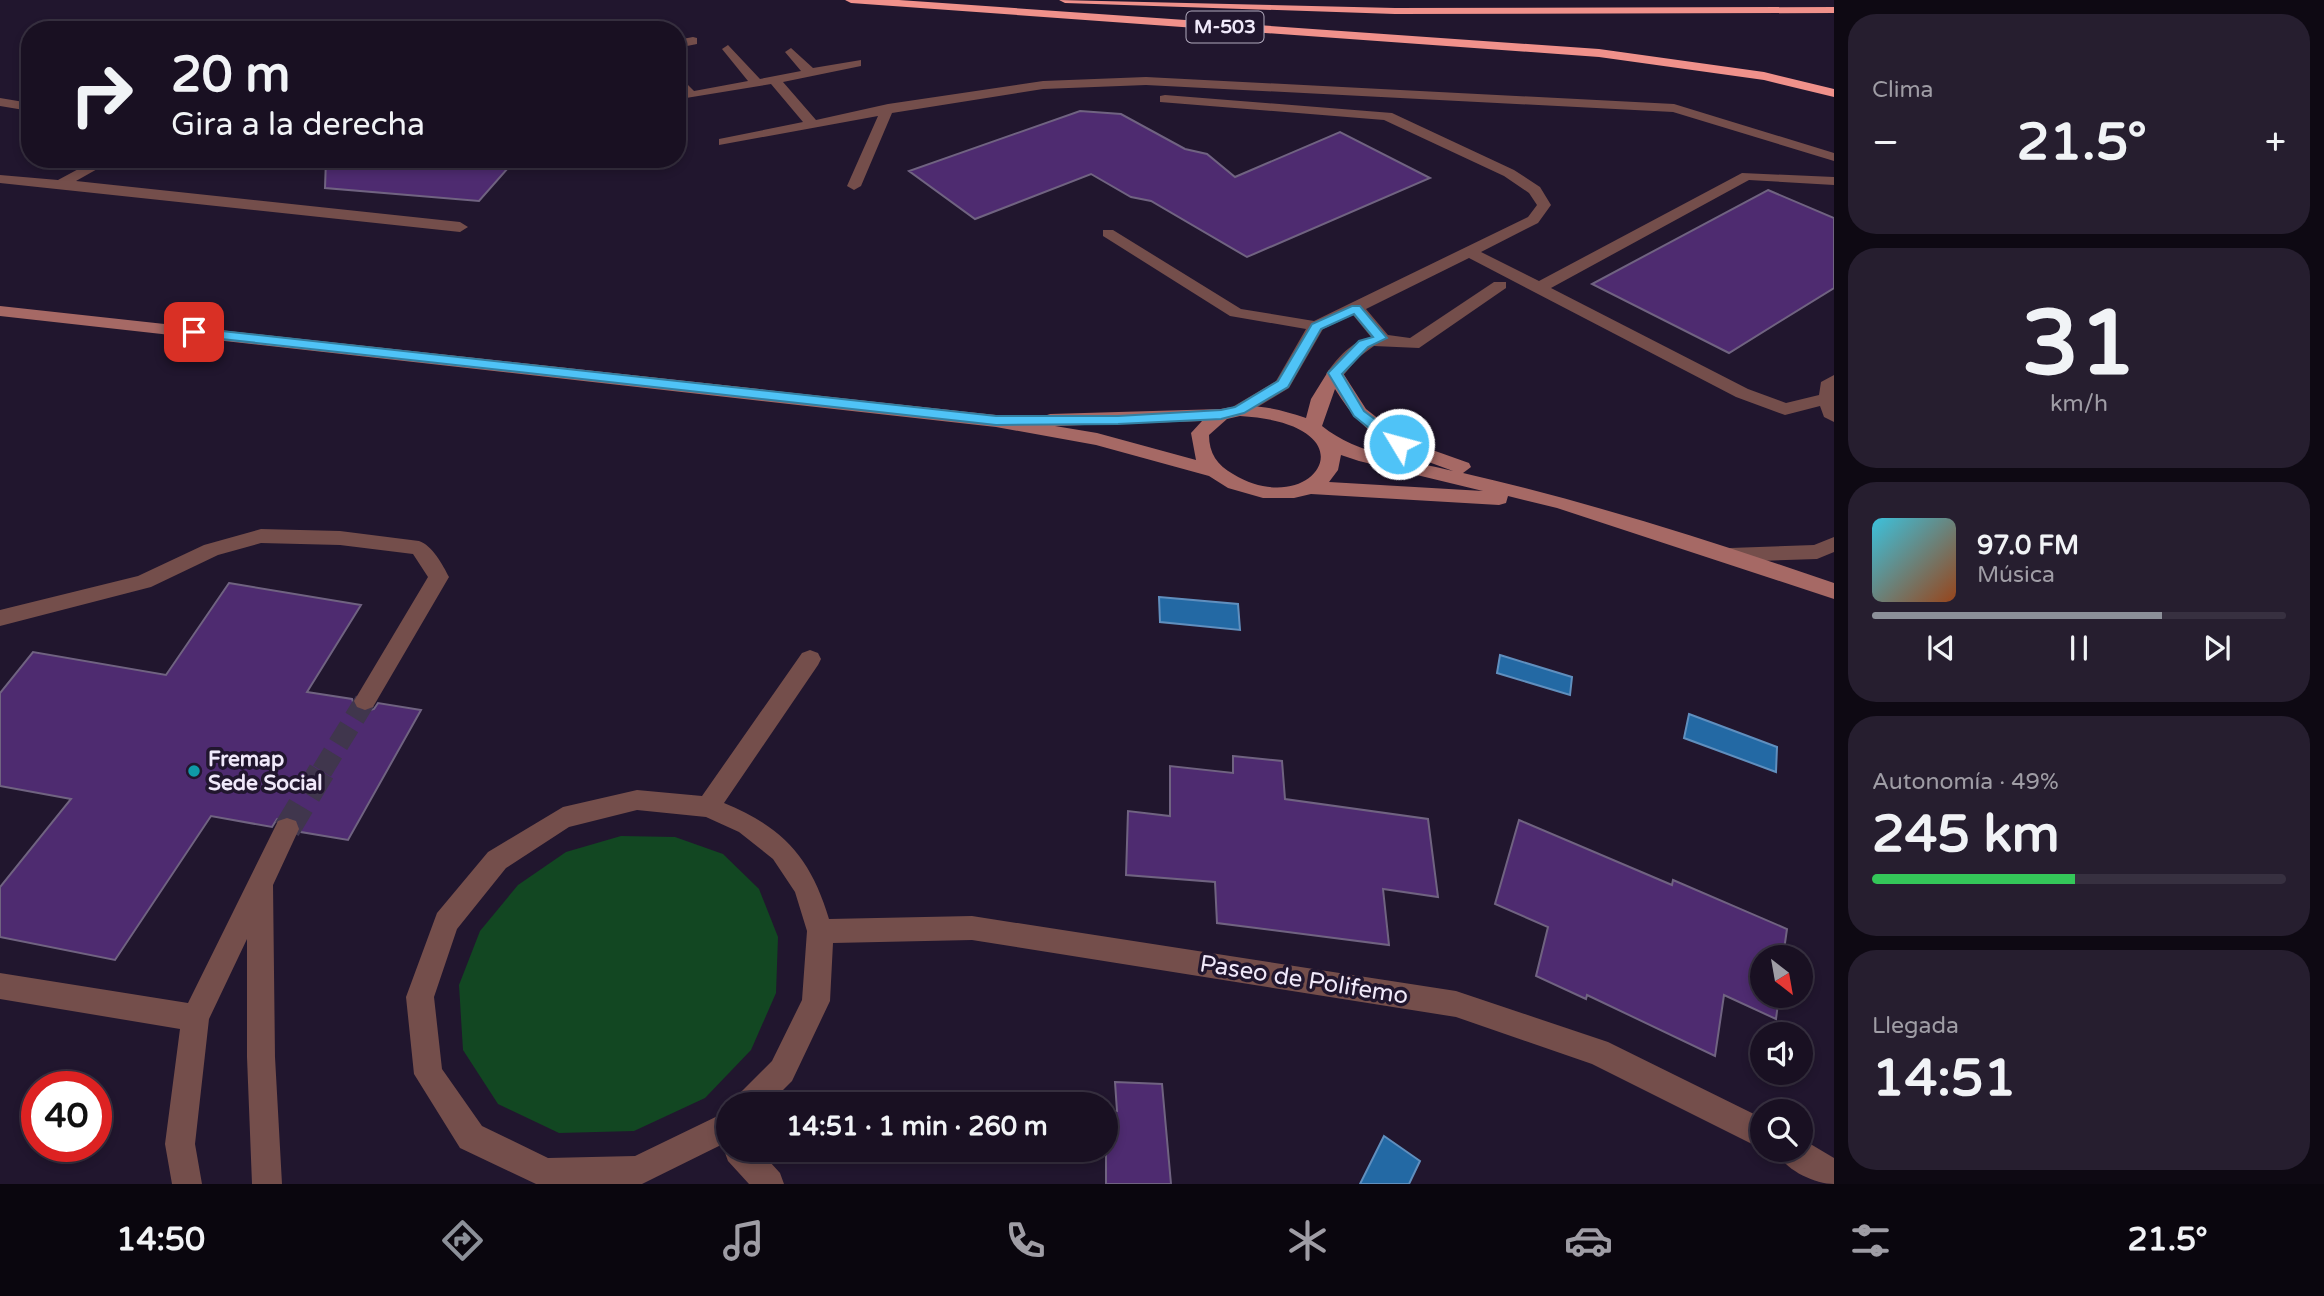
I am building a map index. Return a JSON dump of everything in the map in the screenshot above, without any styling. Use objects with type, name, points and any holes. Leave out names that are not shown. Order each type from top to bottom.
[{"type":"highway","name":"M-503","points":[[851,0],[1599,52],[1764,76],[1834,93]]},
{"type":"highway","name":"M-503","points":[[1065,0],[1395,10],[1834,10]]},
{"type":"street","points":[[686,42],[693,41]]},
{"type":"street","points":[[728,49],[757,83]]},
{"type":"street","points":[[791,52],[810,73]]},
{"type":"street","points":[[686,97],[857,63]]},
{"type":"street","points":[[774,80],[811,124]]},
{"type":"street","points":[[724,142],[888,108],[1043,85],[1146,81],[1674,108],[1834,157]]},
{"type":"street","points":[[1108,233],[1236,313],[1316,326],[1533,220],[1544,205],[1535,190],[1509,173],[1387,116],[1165,99]]},
{"type":"street","points":[[0,102],[21,106]]},
{"type":"street","points":[[854,186],[888,108]]},
{"type":"street","points":[[60,184],[91,168]]},
{"type":"street","points":[[1539,288],[1747,176],[1834,181]]},
{"type":"street","points":[[0,178],[460,227]]},
{"type":"street","points":[[1470,251],[1742,393],[1785,409],[1832,398]]},
{"type":"street","points":[[1309,486],[1329,469],[1331,458],[1327,446],[1315,431],[1320,399],[1335,373],[1364,344],[1381,338],[1413,344],[1500,285]]},
{"type":"street","points":[[1356,308],[1381,338]]},
{"type":"street","points":[[0,311],[996,421],[1097,439],[1214,471],[1240,485],[1270,493],[1309,486],[1559,502]]},
{"type":"street","points":[[1214,471],[1199,446],[1200,433],[1230,412],[1283,384],[1316,326]]},
{"type":"street","points":[[1335,373],[1359,413],[1399,444],[1559,502],[1730,555],[1834,592]]},
{"type":"street","points":[[996,421],[1118,420],[1230,412],[1278,413],[1359,455],[1559,502]]},
{"type":"street","points":[[1,616],[145,582],[211,550],[261,536],[340,538],[419,548],[439,577],[365,701]]},
{"type":"street","points":[[1730,555],[1817,552],[1834,544]]},
{"type":"street","points":[[708,807],[810,659]]},
{"type":"street","points":[[716,1141],[637,1171],[547,1173],[471,1137],[428,1074],[420,997],[446,922],[497,860],[563,818],[637,800],[708,807],[748,824],[782,851],[807,887],[820,931],[816,1001],[782,1071],[761,1092]]},
{"type":"street","points":[[187,1184],[180,1144],[195,1018],[287,829]]},
{"type":"street","points":[[260,885],[261,1057],[267,1184]]},
{"type":"street","name":"Paseo de Polifemo","points":[[820,931],[972,928],[1456,1004],[1598,1052],[1750,1128]]},
{"type":"street","points":[[0,986],[195,1018]]},
{"type":"street","points":[[751,1162],[769,1184]]},
{"type":"street","points":[[1812,1162],[1834,1175]]},
{"type":"green space","points":[[621,836],[675,837],[723,854],[759,889],[778,937],[776,993],[751,1050],[705,1098],[634,1131],[559,1133],[498,1104],[463,1050],[459,985],[480,931],[518,885],[566,852]]},
{"type":"water","points":[[1159,597],[1238,604],[1240,630],[1160,622]]},
{"type":"water","points":[[1500,655],[1572,677],[1570,695],[1497,673]]},
{"type":"water","points":[[1689,714],[1777,747],[1776,772],[1684,738]]},
{"type":"water","points":[[1384,1136],[1420,1161],[1409,1184],[1360,1184]]},
{"type":"building","points":[[1080,111],[1121,114],[1185,149],[1207,154],[1235,177],[1340,132],[1430,178],[1247,257],[1151,201],[1131,197],[1091,174],[975,219],[909,171]]},
{"type":"building","points":[[326,168],[508,168],[479,201],[325,188]]},
{"type":"building","points":[[1768,190],[1834,218],[1834,288],[1729,353],[1592,284]]},
{"type":"building","name":"Fremap Sede Social","points":[[229,583],[361,605],[307,692],[352,699],[355,708],[364,712],[374,709],[378,703],[421,710],[348,840],[301,832],[298,820],[288,816],[277,819],[272,827],[211,816],[115,960],[0,937],[0,887],[71,799],[0,786],[0,693],[33,652],[166,675]]},
{"type":"building","points":[[1233,756],[1282,761],[1285,799],[1428,819],[1438,897],[1383,889],[1389,945],[1217,923],[1215,882],[1126,875],[1128,811],[1170,816],[1170,766],[1233,773]]},
{"type":"building","points":[[1519,820],[1672,885],[1673,880],[1787,929],[1785,945],[1750,945],[1750,1007],[1724,995],[1715,1056],[1587,995],[1586,999],[1536,976],[1548,927],[1495,904]]},
{"type":"building","points":[[1752,1008],[1777,1008],[1776,1019]]},
{"type":"building","points":[[1115,1082],[1162,1084],[1171,1184],[1106,1184],[1106,1162],[1118,1162],[1118,1092],[1116,1092]]},
{"type":"tunnel","points":[[322,771],[365,701]]},
{"type":"tunnel","points":[[287,829],[323,769]]},
{"type":"place","name":"Fremap Sede Social","points":[[194,771]]},
{"type":"route","points":[[194,332],[996,421],[1118,420],[1221,415],[1240,410],[1283,384],[1316,326],[1356,308],[1381,338],[1364,344],[1335,373],[1359,413],[1399,444]]}]
